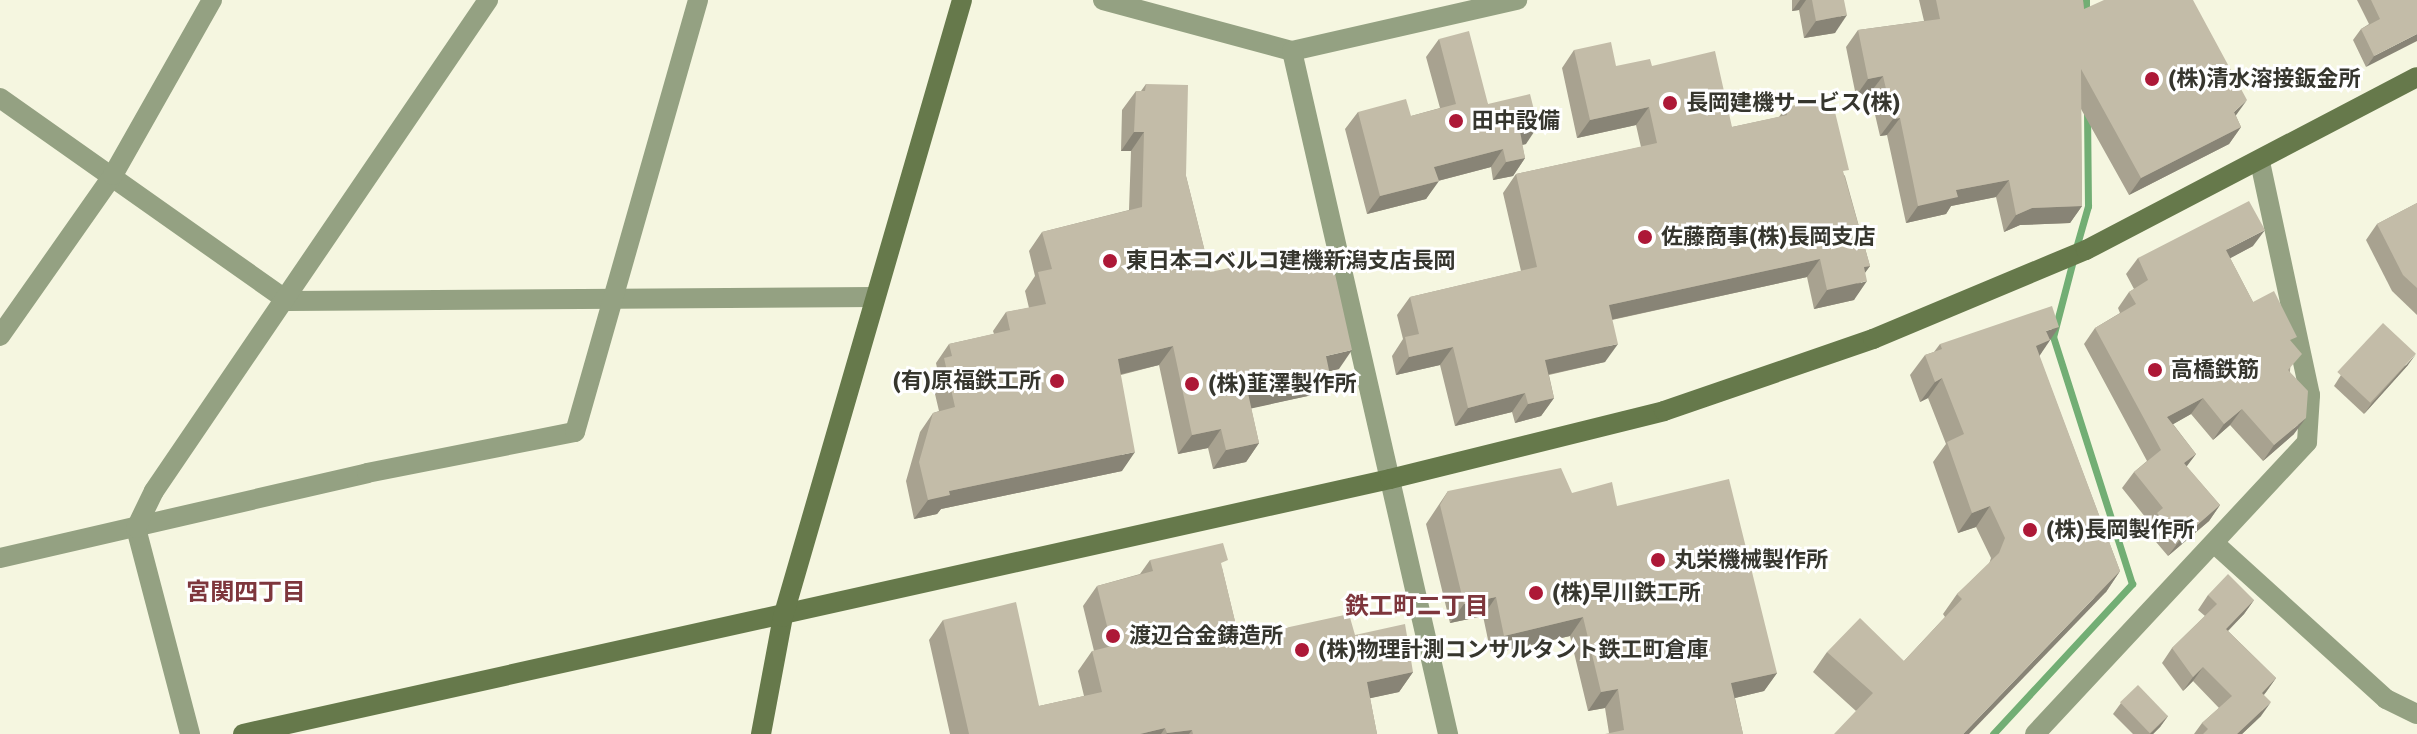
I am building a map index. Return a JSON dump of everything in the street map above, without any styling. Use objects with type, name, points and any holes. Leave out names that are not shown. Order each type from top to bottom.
[{"type":"street","points":[[0,336],[113,175],[212,0]]},
{"type":"street","points":[[190,734],[136,528],[154,491],[288,301],[488,0]]},
{"type":"street","points":[[0,558],[367,473],[575,432],[698,0]]},
{"type":"street","points":[[761,734],[783,617],[962,0]]},
{"type":"street","points":[[1103,0],[1292,51],[1517,0]]},
{"type":"street","points":[[1292,51],[1448,734]]},
{"type":"street","points":[[243,734],[783,617],[1390,479],[1664,411],[1873,339],[2086,250],[2417,77]]},
{"type":"street","points":[[0,98],[288,301],[875,297]]},
{"type":"street","points":[[2035,734],[2292,462],[2307,442],[2312,421],[2260,161]]},
{"type":"street","points":[[2214,543],[2386,699],[2417,714]]},
{"type":"building","points":[[1812,0],[1844,0],[1847,15],[1816,21]]},
{"type":"building","points":[[1936,0],[2083,0],[2084,9],[2104,0],[2193,0],[2247,100],[2234,112],[2241,127],[2141,178],[2081,69],[2082,206],[2032,208],[2016,215],[2009,180],[1956,190],[1958,197],[1918,206],[1900,118],[1893,119],[1883,76],[1868,79],[1858,30],[1940,19]]},
{"type":"building","points":[[2371,0],[2417,0],[2417,34],[2374,56],[2361,29],[2380,19]]},
{"type":"building","points":[[1469,31],[1488,104],[1530,94],[1538,126],[1520,131],[1525,158],[1506,162],[1503,149],[1434,167],[1439,181],[1380,196],[1358,112],[1406,99],[1411,116],[1456,104],[1439,39]]},
{"type":"building","points":[[1611,42],[1616,66],[1650,59],[1652,66],[1715,51],[1732,127],[1787,115],[1786,107],[1825,99],[1828,113],[1835,112],[1849,170],[1843,171],[1870,266],[1864,267],[1867,281],[1827,290],[1820,259],[1609,305],[1618,344],[1545,360],[1554,398],[1528,404],[1525,393],[1468,408],[1453,347],[1409,357],[1405,337],[1419,334],[1410,297],[1537,267],[1516,174],[1657,143],[1649,107],[1590,120],[1574,50]]},
{"type":"building","points":[[1146,84],[1188,85],[1186,176],[1210,272],[1329,247],[1352,350],[1326,356],[1330,375],[1248,393],[1259,443],[1226,450],[1221,429],[1192,435],[1173,346],[1118,359],[1135,452],[949,491],[950,495],[928,500],[919,462],[933,413],[955,407],[944,358],[952,356],[949,344],[1010,330],[1006,312],[1046,304],[1038,272],[1052,269],[1042,232],[1142,207],[1144,132],[1134,132],[1136,91],[1145,91]]},
{"type":"building","points":[[2249,201],[2265,230],[2226,250],[2253,302],[2274,291],[2297,337],[2290,340],[2302,354],[2288,370],[2308,391],[2306,418],[2274,445],[2242,409],[2224,424],[2203,398],[2167,417],[2196,454],[2184,463],[2220,505],[2180,540],[2157,513],[2163,508],[2134,472],[2161,450],[2095,328],[2136,304],[2129,292],[2148,280],[2138,258]]},
{"type":"building","points":[[2417,203],[2417,288],[2403,275],[2377,224]]},
{"type":"building","name":"(株)長岡製作所","points":[[2052,306],[2059,327],[2046,331],[2050,340],[2036,346],[2120,571],[1963,734],[1834,734],[1873,693],[1827,652],[1860,618],[1904,661],[1962,599],[1957,594],[1999,553],[2005,538],[1990,506],[1972,513],[1947,442],[1964,434],[1942,378],[1935,382],[1925,355],[1942,349],[1940,344]]},
{"type":"building","points":[[2383,323],[2416,354],[2370,403],[2337,372]]},
{"type":"building","points":[[1561,468],[1572,493],[1612,482],[1617,506],[1729,479],[1777,673],[1731,683],[1743,734],[1605,734],[1624,730],[1618,689],[1601,692],[1583,617],[1504,636],[1496,597],[1464,604],[1440,505],[1448,491]]},
{"type":"building","points":[[1223,543],[1228,560],[1221,563],[1239,638],[1349,614],[1355,635],[1405,624],[1413,672],[1367,682],[1377,734],[1193,734],[1192,730],[1167,733],[1165,728],[1140,734],[969,734],[943,620],[1016,602],[1039,706],[1102,692],[1092,651],[1112,646],[1097,586],[1153,571],[1150,560]]},
{"type":"building","points":[[2228,574],[2254,600],[2226,629],[2276,678],[2262,693],[2271,702],[2237,734],[2203,734],[2208,729],[2202,723],[2232,696],[2203,667],[2193,677],[2172,648],[2217,604],[2208,595]]},
{"type":"building","points":[[2138,685],[2168,716],[2150,733],[2120,702]]},
{"type":"waterway","points":[[2086,0],[2086,18]]},
{"type":"waterway","points":[[2076,248],[2088,206],[2087,110]]},
{"type":"waterway","points":[[1993,734],[2132,584],[2053,337],[2073,260]]},
{"type":"place","name":"(株)清水溶接鈑金所","points":[[2152,79]]},
{"type":"place","name":"長岡建機サービス(株)","points":[[1670,103]]},
{"type":"place","name":"田中設備","points":[[1456,121]]},
{"type":"place","name":"佐藤商事(株)長岡支店","points":[[1645,237]]},
{"type":"place","name":"東日本コベルコ建機新潟支店長岡","points":[[1110,261]]},
{"type":"place","name":"高橋鉄筋","points":[[2155,370]]},
{"type":"place","name":"(有)原福鉄工所","points":[[1057,381]]},
{"type":"place","name":"(株)韮澤製作所","points":[[1192,384]]},
{"type":"place","name":"(株)長岡製作所","points":[[2030,530]]},
{"type":"place","name":"丸栄機械製作所","points":[[1658,560]]},
{"type":"place","name":"(株)早川鉄工所","points":[[1536,593]]},
{"type":"place","name":"渡辺合金鋳造所","points":[[1113,636]]},
{"type":"place","name":"(株)物理計測コンサルタント鉄工町倉庫","points":[[1302,650]]},
{"type":"district","name":"宮関四丁目","points":[[246,593]]},
{"type":"district","name":"鉄工町二丁目","points":[[1417,607]]}]
